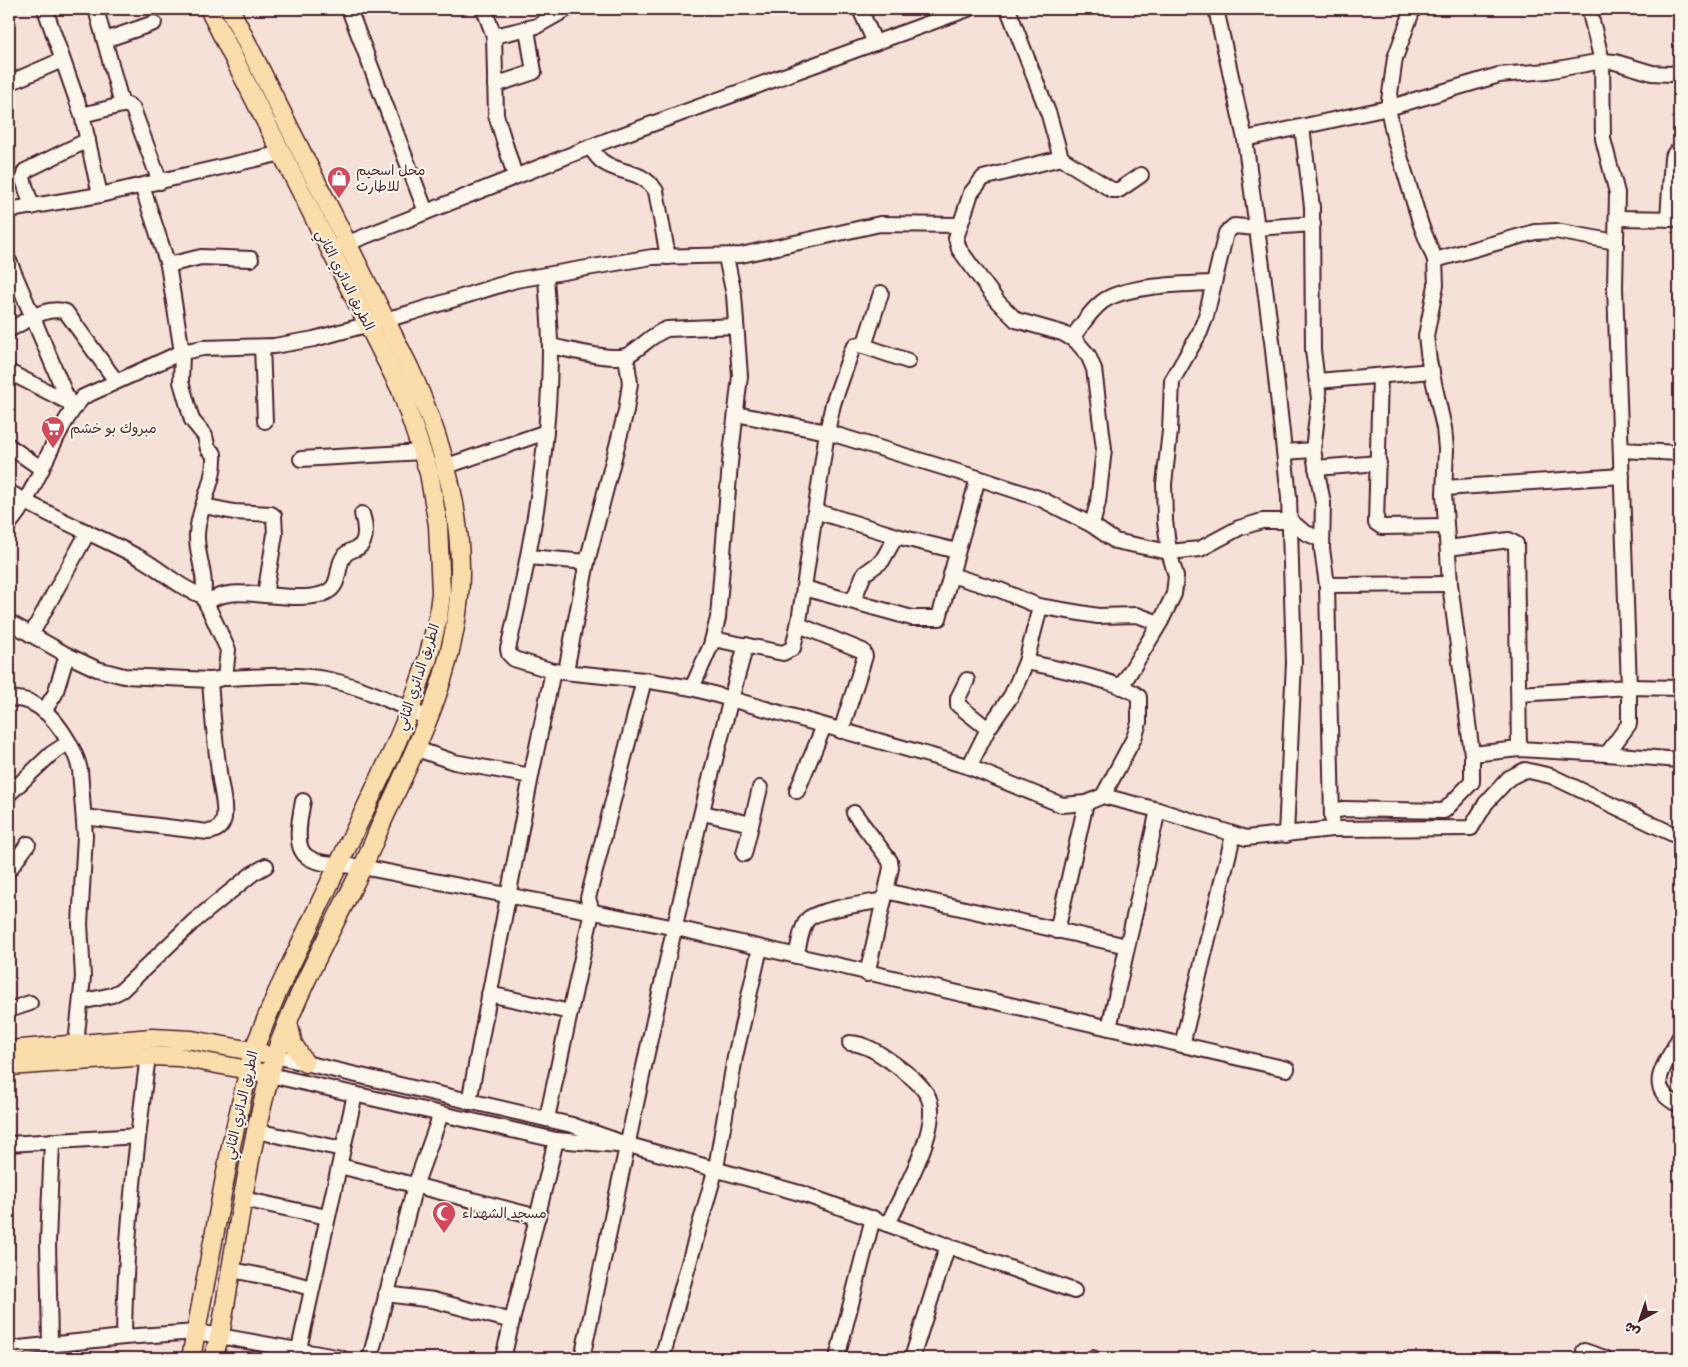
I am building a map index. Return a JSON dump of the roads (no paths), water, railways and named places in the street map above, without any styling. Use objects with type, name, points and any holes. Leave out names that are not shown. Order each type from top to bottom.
[{"type":"main road","name":"الطريق الدائري الثاني","points":[[209,9],[330,250],[419,389],[447,466],[458,535],[460,570],[459,594],[447,662],[418,749],[362,867],[312,964],[275,1056],[256,1131],[242,1200],[220,1335],[213,1358]]},
{"type":"main road","name":"الطريق الدائري الثاني","points":[[191,1358],[231,1146],[253,1051],[274,1001],[392,753],[410,710],[428,658],[438,617],[441,593],[438,525],[429,473],[401,390],[346,242],[231,10]]},
{"type":"main road","points":[[288,1022],[293,1044],[305,1063]]},
{"type":"main road","points":[[9,1050],[152,1038],[192,1040],[275,1056]]},
{"type":"main road","points":[[9,1066],[148,1056],[178,1057],[248,1069],[270,1075]]},
{"type":"street","points":[[44,9],[82,115],[100,195]]},
{"type":"street","points":[[96,9],[122,105]]},
{"type":"street","points":[[349,9],[426,212]]},
{"type":"street","points":[[484,9],[494,36],[496,115],[515,176]]},
{"type":"street","points":[[494,36],[527,29],[568,9]]},
{"type":"street","points":[[860,9],[875,43]]},
{"type":"street","points":[[330,250],[346,242],[590,147],[968,9]]},
{"type":"street","points":[[1008,9],[1049,115],[1061,158],[1112,190],[1119,190],[1141,174]]},
{"type":"street","points":[[1216,9],[1246,139],[1291,521],[1294,662],[1286,835]]},
{"type":"street","points":[[1332,811],[1344,809],[1444,811],[1472,782],[1472,754],[1450,584],[1444,488],[1446,449],[1444,428],[1426,336],[1436,285],[1435,260],[1421,225],[1394,137],[1388,108],[1394,58],[1413,9]]},
{"type":"street","points":[[1589,9],[1602,61],[1603,139],[1617,193],[1615,287],[1629,687],[1629,724],[1607,754]]},
{"type":"street","points":[[104,40],[154,23]]},
{"type":"street","points":[[495,85],[534,72],[527,29]]},
{"type":"street","points":[[9,83],[62,60]]},
{"type":"street","points":[[1246,139],[1388,108],[1499,75],[1547,71],[1602,61],[1615,62],[1652,73],[1670,74],[1679,72]]},
{"type":"street","points":[[82,115],[122,105],[128,105],[133,109],[160,182]]},
{"type":"street","points":[[1302,127],[1313,224],[1313,350],[1319,399],[1313,450],[1323,503],[1322,540],[1327,585],[1332,829]]},
{"type":"street","points":[[32,207],[23,179],[25,171],[88,140]]},
{"type":"street","points":[[590,147],[603,162],[634,173],[650,183],[656,191],[668,257]]},
{"type":"street","points":[[9,210],[100,195],[282,153]]},
{"type":"street","points":[[1617,218],[1674,219],[1672,156],[1679,153]]},
{"type":"street","points":[[1061,158],[983,178],[972,192],[956,238],[959,249],[1003,307],[1016,320],[1072,338],[1088,355],[1094,369],[1104,449],[1098,502],[1092,525]]},
{"type":"street","points":[[142,186],[168,265],[182,352],[181,382],[192,420],[199,431],[205,436],[208,449],[214,454],[212,478],[197,533],[204,578],[204,600],[228,650],[225,678]]},
{"type":"street","points":[[9,524],[24,502],[42,469],[70,406],[116,380],[182,352],[203,348],[262,347],[314,339],[410,313],[516,280],[652,257],[726,256],[863,226],[880,224],[959,225]]},
{"type":"street","points":[[1121,687],[1174,594],[1176,576],[1165,521],[1164,484],[1170,430],[1172,381],[1200,332],[1227,230],[1234,226],[1257,228],[1313,224]]},
{"type":"street","points":[[1435,260],[1535,232],[1556,232],[1616,242]]},
{"type":"street","points":[[692,688],[713,639],[718,618],[730,463],[740,376],[734,295],[726,256]]},
{"type":"street","points":[[168,265],[201,257],[251,259]]},
{"type":"street","points":[[9,261],[70,406]]},
{"type":"street","points":[[546,275],[550,346],[546,432],[528,558],[508,649],[509,654],[514,659],[560,671],[644,680],[692,688],[969,767],[1062,805],[1086,803],[1103,796],[1158,810],[1233,836],[1246,838],[1332,829],[1471,828],[1486,803],[1509,778],[1525,770],[1551,776],[1679,837]]},
{"type":"street","points":[[1072,338],[1095,308],[1104,300],[1120,293],[1179,284],[1212,283]]},
{"type":"street","points":[[864,346],[880,293]]},
{"type":"street","points":[[9,330],[55,309],[66,312],[116,380]]},
{"type":"street","points":[[550,346],[614,357],[626,356],[659,331],[667,328],[736,326]]},
{"type":"street","points":[[713,639],[788,652],[795,644],[826,432],[833,404],[852,350],[856,345],[864,346],[908,361]]},
{"type":"street","points":[[262,347],[265,421]]},
{"type":"street","points":[[469,1102],[531,776],[560,671],[626,410],[630,383],[626,356]]},
{"type":"street","points":[[1318,381],[1432,371]]},
{"type":"street","points":[[9,372],[70,406]]},
{"type":"street","points":[[1380,376],[1377,525],[1446,526]]},
{"type":"street","points":[[736,414],[826,432],[1041,499],[1092,525],[1116,542],[1170,552],[1200,549],[1250,523],[1291,521],[1304,532],[1322,540]]},
{"type":"street","points":[[447,466],[546,432]]},
{"type":"street","points":[[9,446],[42,469]]},
{"type":"street","points":[[1284,452],[1313,450]]},
{"type":"street","points":[[1622,450],[1679,453]]},
{"type":"street","points":[[301,459],[422,452]]},
{"type":"street","points":[[1316,468],[1379,463]]},
{"type":"street","points":[[1444,488],[1622,476]]},
{"type":"street","points":[[804,588],[912,618],[935,619],[941,614],[978,478]]},
{"type":"street","points":[[9,492],[24,502],[141,558],[180,586],[204,600],[243,592],[265,595],[316,596],[330,590],[337,578],[342,559],[349,551],[359,547],[364,541],[365,528],[362,514]]},
{"type":"street","points":[[204,506],[234,512],[271,514],[274,516],[275,534],[265,595]]},
{"type":"street","points":[[815,511],[900,537],[958,551]]},
{"type":"street","points":[[31,635],[88,532]]},
{"type":"street","points":[[853,601],[864,574],[882,561],[892,541],[900,537]]},
{"type":"street","points":[[1448,548],[1509,540],[1516,544],[1520,749]]},
{"type":"street","points":[[528,558],[587,562]]},
{"type":"street","points":[[951,575],[1000,590],[1040,607],[1098,616],[1136,615],[1159,623]]},
{"type":"street","points":[[1327,585],[1450,584]]},
{"type":"street","points":[[969,767],[988,729],[1011,696],[1026,662],[1040,607]]},
{"type":"street","points":[[9,622],[67,655],[97,669],[124,676],[210,680],[271,676],[324,679],[355,686],[429,719]]},
{"type":"street","points":[[799,625],[863,651],[865,656],[841,730]]},
{"type":"street","points":[[582,1358],[676,928],[731,699],[746,645]]},
{"type":"street","points":[[44,710],[55,694],[67,655]]},
{"type":"street","points":[[1026,662],[1070,672],[1121,687],[1136,693],[1139,697],[1139,723],[1134,738],[1103,796]]},
{"type":"street","points":[[84,817],[208,832],[216,831],[224,820],[213,731],[210,680]]},
{"type":"street","points":[[547,1118],[592,912],[588,898],[644,680]]},
{"type":"street","points":[[967,680],[958,698],[958,705],[988,729]]},
{"type":"street","points":[[1519,694],[1629,687],[1679,688]]},
{"type":"street","points":[[9,698],[31,702],[44,710],[68,743],[78,760],[80,770],[84,817],[80,924],[83,977],[76,1044]]},
{"type":"street","points":[[797,790],[824,726]]},
{"type":"street","points":[[9,794],[51,754],[68,743]]},
{"type":"street","points":[[418,749],[454,762],[531,776]]},
{"type":"street","points":[[1472,754],[1520,749],[1679,760]]},
{"type":"street","points":[[744,854],[760,788]]},
{"type":"street","points":[[303,801],[298,845],[300,852],[312,861],[362,867],[676,928],[867,974],[1287,1069]]},
{"type":"street","points":[[1057,931],[1086,803]]},
{"type":"street","points":[[1109,1028],[1158,810]]},
{"type":"street","points":[[703,813],[751,824]]},
{"type":"street","points":[[854,813],[890,861],[891,868],[867,974]]},
{"type":"street","points":[[1182,1045],[1233,836]]},
{"type":"street","points":[[9,870],[28,844]]},
{"type":"street","points":[[81,1002],[112,995],[122,990],[193,922],[252,874],[266,866]]},
{"type":"street","points":[[796,956],[806,923],[811,917],[885,896],[1127,946]]},
{"type":"street","points":[[662,1358],[716,1168],[734,1057],[760,948]]},
{"type":"street","points":[[489,994],[570,1012]]},
{"type":"street","points":[[9,1010],[30,1003]]},
{"type":"street","points":[[1679,1038],[1661,1071],[1660,1087],[1663,1095],[1679,1105]]},
{"type":"street","points":[[850,1043],[872,1049],[902,1069],[926,1092],[930,1102],[929,1123],[916,1165],[888,1224]]},
{"type":"street","points":[[124,1337],[124,1273],[148,1056]]},
{"type":"street","points":[[275,1056],[469,1102],[547,1118],[629,1145],[803,1194],[1074,1291]]},
{"type":"street","points":[[270,1075],[556,1140],[595,1145],[629,1145]]},
{"type":"street","points":[[298,1355],[311,1288],[355,1094]]},
{"type":"street","points":[[370,1358],[415,1186],[442,1114]]},
{"type":"street","points":[[256,1131],[343,1149]]},
{"type":"street","points":[[9,1144],[138,1136]]},
{"type":"street","points":[[503,1358],[556,1140]]},
{"type":"street","points":[[50,1344],[48,1242],[52,1141]]},
{"type":"street","points":[[340,1166],[538,1217]]},
{"type":"street","points":[[242,1200],[327,1217]]},
{"type":"street","points":[[837,1358],[873,1218]]},
{"type":"street","points":[[912,1358],[948,1245]]},
{"type":"street","points":[[232,1270],[311,1288]]},
{"type":"street","points":[[386,1294],[433,1300],[512,1321]]},
{"type":"street","points":[[9,1349],[124,1337],[197,1332],[220,1335],[298,1355],[340,1358]]},
{"type":"street","points":[[1584,1352],[1605,1358]]},
{"type":"place","name":"محل اسحيم للاطارت","points":[[339,199]]},
{"type":"place","name":"مبروك بو خشم","points":[[53,449]]},
{"type":"place","name":"مسجد الشهداء","points":[[444,1234]]}]
